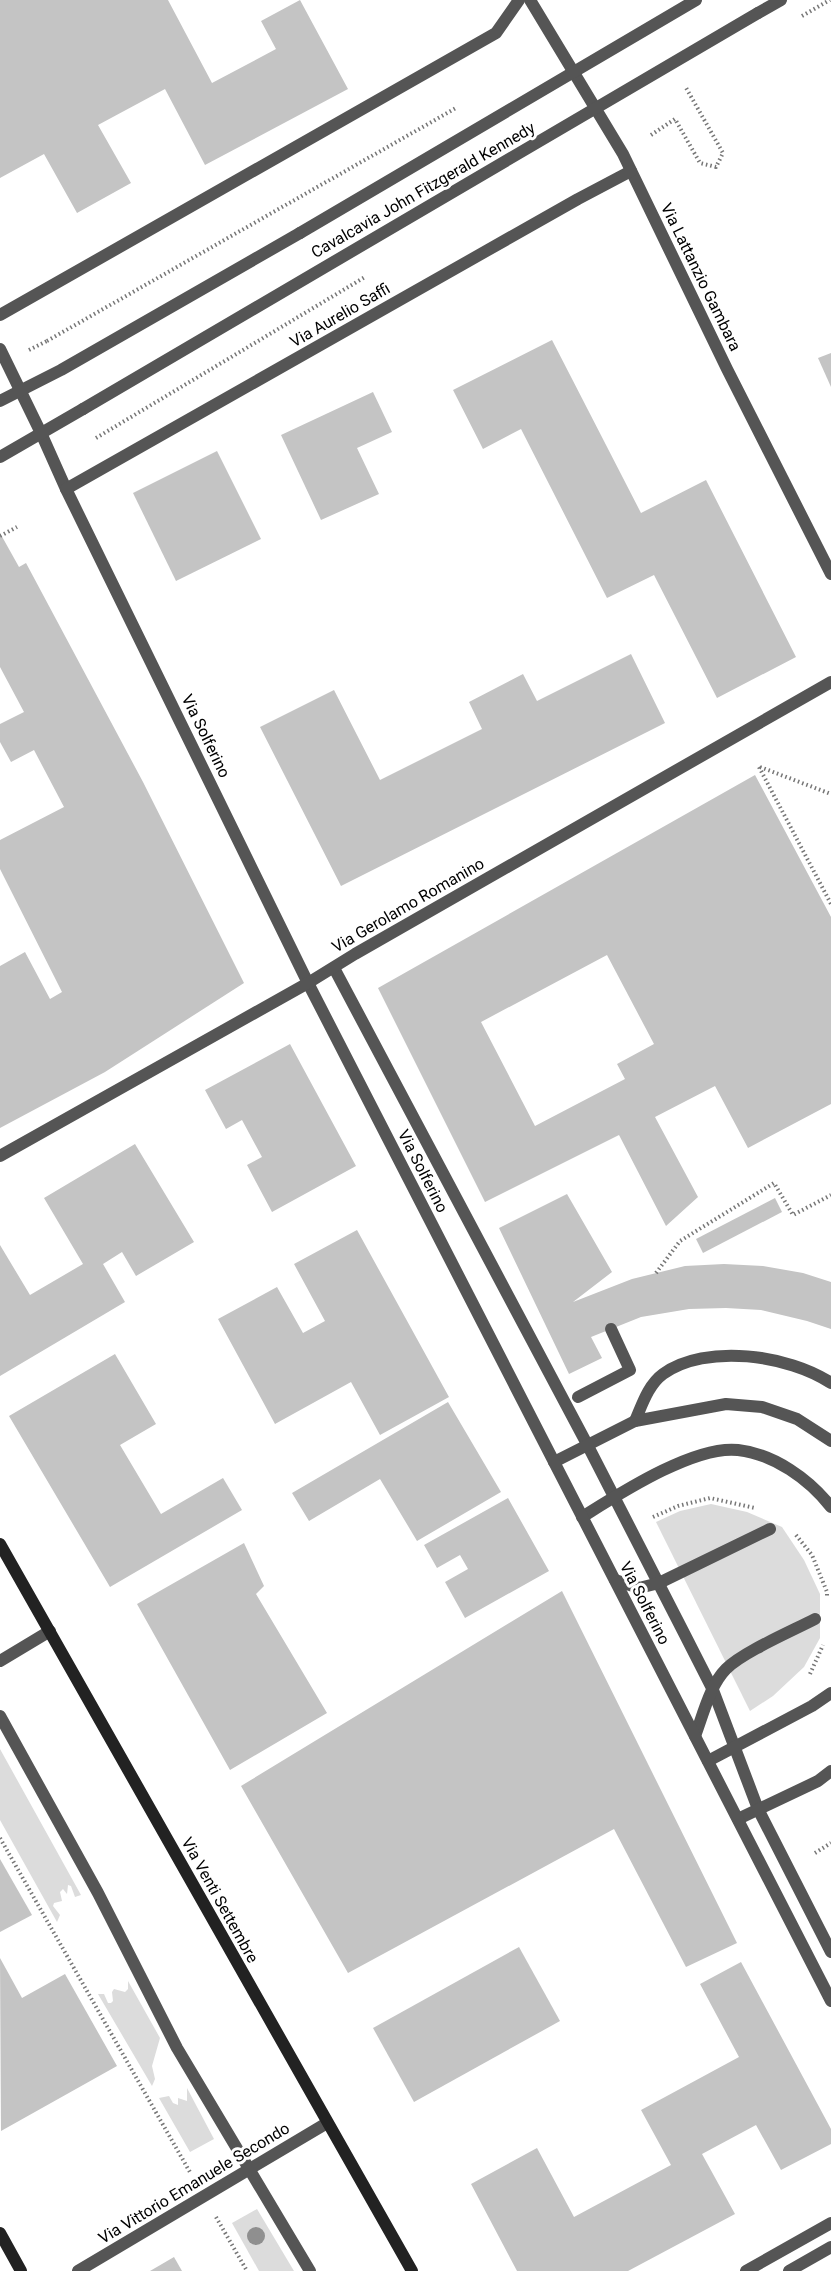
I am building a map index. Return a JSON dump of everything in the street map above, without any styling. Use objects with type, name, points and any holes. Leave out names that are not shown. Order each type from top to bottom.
[{"type":"main road","name":"Via Venti Settembre","points":[[0,1544],[412,2271]]},
{"type":"main road","points":[[0,2233],[21,2271]]},
{"type":"street","points":[[0,315],[496,33],[519,0]]},
{"type":"street","name":"Via Lattanzio Gambara","points":[[530,0],[617,143],[727,369],[831,574]]},
{"type":"street","name":"Cavalcavia John Fitzgerald Kennedy","points":[[20,389],[62,370],[696,0]]},
{"type":"street","name":"Cavalcavia John Fitzgerald Kennedy","points":[[41,434],[781,0]]},
{"type":"street","name":"Via Aurelio Saffi","points":[[66,489],[631,171]]},
{"type":"street","name":"Via Solferino","points":[[0,348],[66,489],[308,983],[831,2001]]},
{"type":"street","points":[[0,401],[20,389]]},
{"type":"street","points":[[0,457],[41,434]]},
{"type":"street","name":"Via Gerolamo Romanino","points":[[0,1156],[308,983],[831,682]]},
{"type":"street","points":[[333,968],[659,1583],[713,1690],[758,1809],[831,1953]]},
{"type":"street","points":[[578,1397],[630,1370],[611,1329]]},
{"type":"street","points":[[635,1421],[646,1393],[662,1375],[686,1362],[727,1356],[770,1359],[803,1370],[831,1383]]},
{"type":"street","points":[[554,1462],[635,1421],[726,1404],[762,1407],[797,1419],[831,1441]]},
{"type":"street","points":[[582,1517],[681,1462],[702,1455],[737,1450],[777,1461],[819,1491],[831,1507]]},
{"type":"street","points":[[615,1580],[639,1588],[659,1583],[770,1528]]},
{"type":"street","points":[[695,1736],[713,1690],[726,1669],[747,1655],[815,1619]]},
{"type":"street","points":[[0,1661],[50,1631]]},
{"type":"street","points":[[708,1761],[812,1706],[831,1693]]},
{"type":"street","points":[[0,1716],[98,1893],[177,2048],[310,2271]]},
{"type":"street","points":[[738,1819],[818,1781],[831,1771]]},
{"type":"street","points":[[818,1781],[831,1786]]},
{"type":"street","name":"Via Vittorio Emanuele Secondo","points":[[78,2271],[327,2123]]},
{"type":"street","points":[[746,2271],[831,2223]]},
{"type":"street","points":[[789,2271],[831,2247]]},
{"type":"path","points":[[651,135],[675,119],[700,163],[716,167],[723,153],[684,85]]},
{"type":"path","points":[[47,340],[460,105]]},
{"type":"path","points":[[0,536],[17,527]]},
{"type":"path","points":[[831,794],[759,767],[831,904]]},
{"type":"path","points":[[656,1273],[680,1241],[774,1182],[793,1215],[831,1195]]},
{"type":"path","points":[[651,1518],[678,1506],[710,1498],[752,1506],[760,1510]]},
{"type":"path","points":[[792,1531],[812,1555],[827,1592],[827,1604]]},
{"type":"path","points":[[804,1680],[813,1672],[825,1638]]},
{"type":"path","points":[[0,1838],[192,2176]]},
{"type":"path","points":[[815,1853],[831,1843]]},
{"type":"path","points":[[220,2223],[247,2271]]},
{"type":"shaded area","points":[[711,1504],[747,1512],[782,1527],[804,1560],[820,1594],[820,1638],[804,1667],[773,1696],[750,1711],[656,1522],[680,1511]]},
{"type":"shaded area","points":[[0,1749],[81,1895],[75,1897],[71,1886],[68,1885],[67,1894],[63,1889],[60,1892],[62,1901],[54,1903],[53,1906],[60,1915],[57,1922],[0,1820]]},
{"type":"shaded area","points":[[128,1981],[160,2038],[152,2066],[155,2079],[152,2086],[98,1994],[104,1994],[108,2003],[111,2003],[114,1989],[125,1992],[128,1989]]},
{"type":"shaded area","points":[[187,2088],[214,2139],[190,2152],[159,2098],[169,2096],[173,2103],[178,2105],[178,2098],[187,2101]]},
{"type":"shaded area","points":[[257,2209],[294,2271],[259,2271],[232,2223]]},
{"type":"building","points":[[0,0],[168,0],[212,83],[276,49],[261,21],[300,0],[348,89],[205,165],[165,89],[98,125],[131,183],[77,213],[44,154],[0,178]]},
{"type":"building","points":[[552,340],[641,513],[706,480],[796,657],[717,698],[654,575],[607,598],[521,429],[483,449],[453,390]]},
{"type":"building","points":[[831,353],[831,387],[818,358]]},
{"type":"building","points":[[373,392],[392,432],[357,448],[379,494],[321,520],[281,435]]},
{"type":"building","points":[[217,451],[261,539],[176,581],[133,493]]},
{"type":"building","points":[[0,533],[19,567],[26,563],[143,782],[244,983],[105,1072],[0,1128],[0,966],[25,952],[50,999],[62,992],[0,869],[0,840],[64,807],[34,750],[11,762],[0,742],[0,724],[24,712],[0,667]]},
{"type":"building","points":[[631,654],[665,723],[341,886],[260,727],[334,690],[380,780],[482,729],[469,702],[523,674],[537,701]]},
{"type":"building","points":[[755,775],[831,917],[831,1104],[748,1148],[715,1086],[655,1117],[698,1197],[666,1226],[619,1135],[485,1202],[378,988]],"holes":[[[607,955],[654,1044],[617,1064],[625,1079],[535,1126],[481,1022]]]},
{"type":"building","points":[[290,1044],[356,1166],[272,1212],[247,1165],[262,1157],[242,1120],[226,1129],[205,1090]]},
{"type":"building","points":[[135,1144],[194,1242],[136,1276],[122,1252],[103,1264],[125,1302],[0,1376],[0,1245],[30,1295],[83,1264],[44,1198]]},
{"type":"building","points":[[567,1194],[612,1272],[573,1302],[632,1279],[685,1266],[724,1264],[763,1266],[803,1273],[831,1282],[831,1329],[761,1310],[689,1309],[641,1317],[591,1337],[602,1358],[569,1374],[499,1228]]},
{"type":"building","points":[[775,1198],[782,1212],[703,1253],[696,1239]]},
{"type":"building","points":[[357,1230],[449,1397],[380,1435],[351,1382],[275,1424],[218,1319],[277,1287],[303,1333],[325,1321],[294,1264]]},
{"type":"building","points":[[115,1354],[156,1424],[120,1445],[161,1514],[223,1478],[242,1510],[110,1587],[9,1416]]},
{"type":"building","points":[[448,1402],[501,1492],[417,1541],[380,1479],[309,1521],[292,1493]]},
{"type":"building","points":[[508,1498],[549,1571],[465,1618],[445,1582],[468,1569],[460,1555],[437,1568],[424,1545]]},
{"type":"building","points":[[244,1543],[264,1586],[256,1594],[327,1713],[230,1770],[137,1604]]},
{"type":"building","points":[[562,1591],[737,1943],[686,1967],[614,1829],[348,1973],[241,1786]]},
{"type":"building","points":[[0,1859],[32,1915],[0,1932]]},
{"type":"building","points":[[519,1947],[560,2021],[414,2102],[373,2028]]},
{"type":"building","points":[[0,1958],[22,1998],[65,1974],[117,2066],[1,2131]]},
{"type":"building","points":[[741,1962],[831,2129],[831,2144],[781,2170],[756,2125],[702,2154],[735,2214],[628,2271],[517,2271],[471,2184],[537,2148],[574,2217],[671,2165],[641,2110],[739,2057],[700,1984]]},
{"type":"building","points":[[174,2257],[182,2271],[150,2271]]}]
